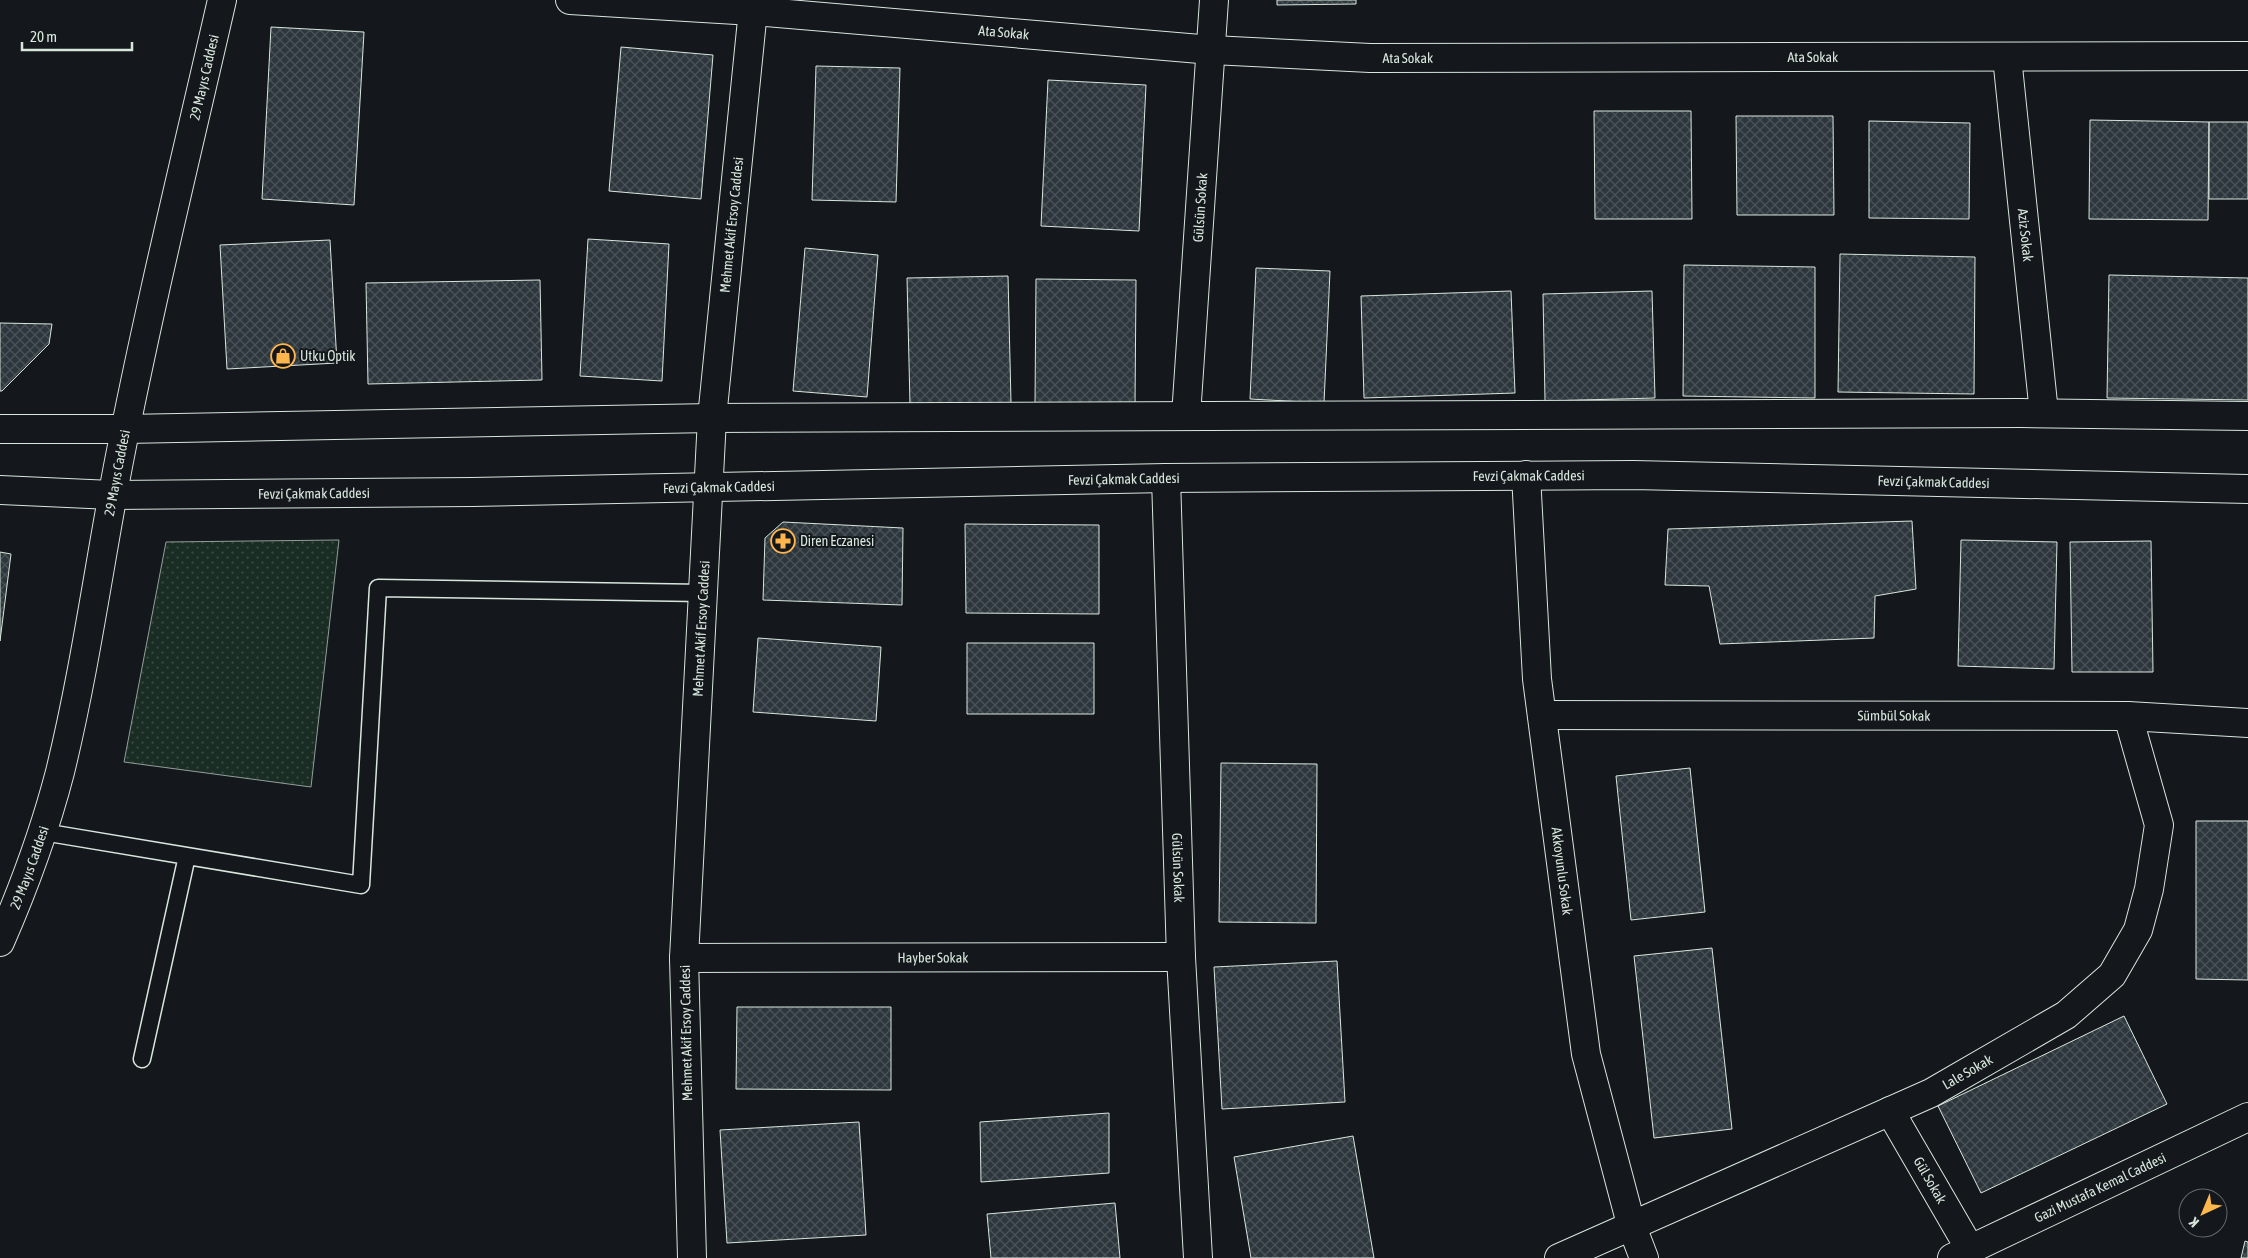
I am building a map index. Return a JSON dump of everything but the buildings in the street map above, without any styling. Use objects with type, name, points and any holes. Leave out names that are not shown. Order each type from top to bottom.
[{"type":"street","name":"29 Mayıs Caddesi","points":[[0,942],[43,832],[59,774],[73,714],[125,430],[222,0]]},
{"type":"street","name":"Ata Sokak","points":[[570,0],[754,6],[1212,50],[1370,58],[2248,56]]},
{"type":"street","name":"Gülsün Sokak","points":[[1186,416],[1214,0]]},
{"type":"street","name":"Mehmet Akif Ersoy Caddesi","points":[[692,1258],[684,958],[710,486],[712,418],[754,6]]},
{"type":"street","name":"Aziz Sokak","points":[[2007,57],[2044,413]]},
{"type":"street","points":[[0,428],[125,430],[712,418],[2044,413],[2248,416]]},
{"type":"street","name":"Fevzi Çakmak Caddesi","points":[[0,490],[112,495],[472,492],[1166,478],[1526,475],[1633,475],[2248,489]]},
{"type":"street","name":"Akkoyunlu Sokak","points":[[1526,475],[1538,679],[1586,1054],[1631,1224],[1644,1258]]},
{"type":"street","name":"Gülsün Sokak","points":[[1166,478],[1181,956],[1198,1258]]},
{"type":"street","name":"Sümbül Sokak","points":[[1542,715],[2128,716],[2248,723]]},
{"type":"street","name":"Lale Sokak","points":[[1559,1258],[1631,1224],[1931,1093],[2066,1015],[2112,974],[2138,930],[2149,889],[2159,825],[2128,716]]},
{"type":"street","name":"Hayber Sokak","points":[[684,958],[1181,956]]},
{"type":"street","name":"Gül Sokak","points":[[1890,1111],[1961,1254]]},
{"type":"street","name":"Gazi Mustafa Kemal Caddesi","points":[[1961,1254],[2248,1117]]},
{"type":"lane","points":[[43,832],[361,885],[378,588],[704,593]]},
{"type":"lane","points":[[142,1059],[187,856]]},
{"type":"green space","points":[[339,540],[311,787],[124,762],[166,542]]},
{"type":"place","name":"Utku Optik","points":[[283,356]]},
{"type":"place","name":"Diren Eczanesi","points":[[783,541]]}]
